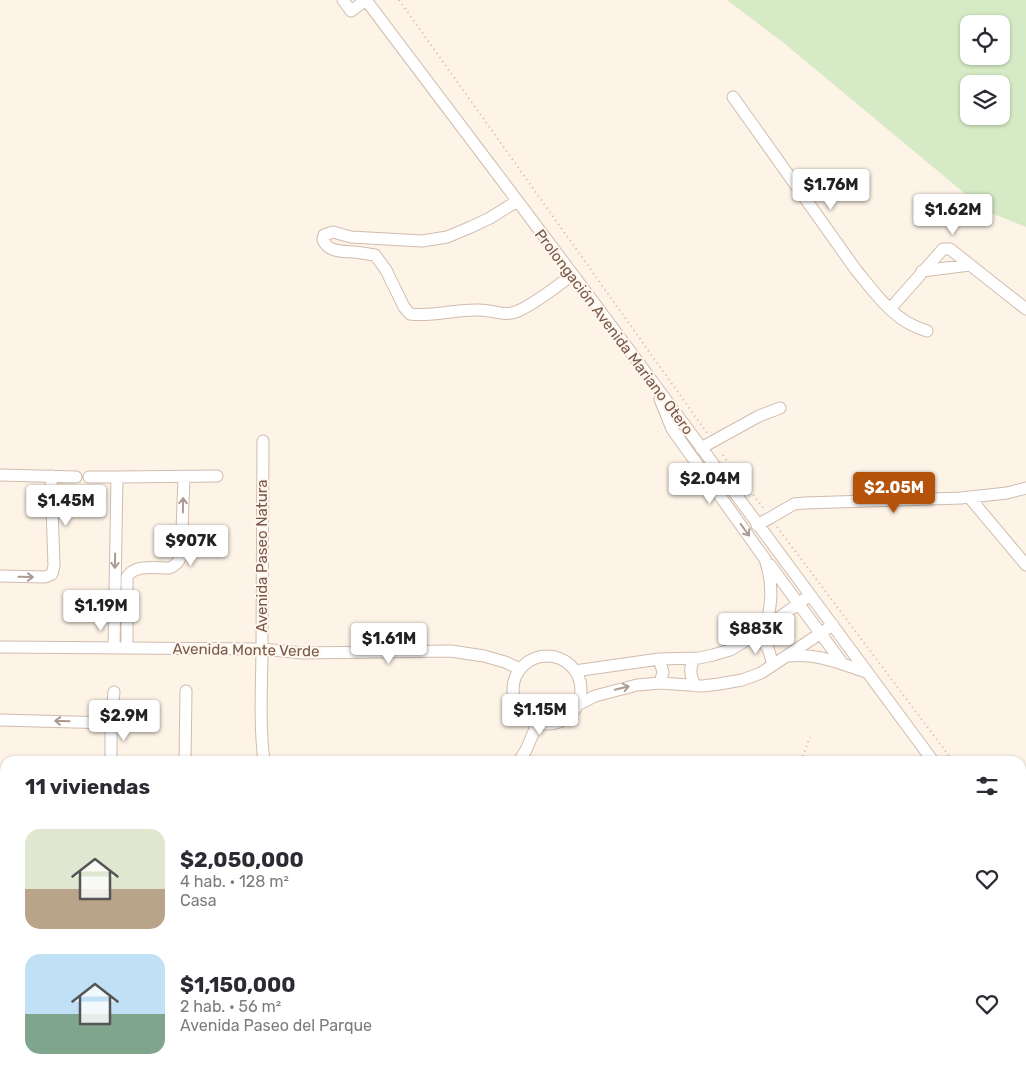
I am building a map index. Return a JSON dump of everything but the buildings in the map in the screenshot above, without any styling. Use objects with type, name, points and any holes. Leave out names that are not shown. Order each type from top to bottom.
[{"type":"street","points":[[343,0],[351,11],[366,0]]},
{"type":"street","name":"Prolongación Avenida Mariano Otero","points":[[366,0],[655,385],[928,756]]},
{"type":"street","points":[[733,97],[856,270],[890,309],[902,319],[926,332]]},
{"type":"street","points":[[517,201],[490,218],[447,237],[422,241],[403,241],[350,237],[333,232],[324,235],[323,240],[327,247],[332,250],[375,255],[386,270],[410,314],[419,315],[480,310],[507,314],[517,312],[547,294],[572,275]]},
{"type":"street","points":[[890,309],[943,249],[950,249],[1026,309]]},
{"type":"street","points":[[922,272],[970,265]]},
{"type":"street","points":[[655,385],[672,429],[843,664]]},
{"type":"street","points":[[701,448],[759,416],[780,408]]},
{"type":"street","name":"Avenida Paseo Natura","points":[[263,441],[260,709],[263,756]]},
{"type":"street","points":[[0,475],[76,477]]},
{"type":"street","points":[[0,576],[45,577],[52,574],[54,566],[51,476]]},
{"type":"street","points":[[89,477],[217,476]]},
{"type":"street","points":[[127,648],[127,576],[138,568],[169,568],[180,560],[184,477]]},
{"type":"street","points":[[114,648],[117,478]]},
{"type":"street","points":[[757,525],[794,504],[969,497],[1007,493],[1026,488]]},
{"type":"street","points":[[969,497],[1026,566]]},
{"type":"street","points":[[765,559],[770,572],[772,592],[770,610],[761,631],[773,665]]},
{"type":"street","points":[[575,671],[660,659],[694,658],[730,650],[761,631],[810,595]]},
{"type":"street","points":[[577,705],[595,696],[637,685],[696,686],[742,680],[761,673],[833,626]]},
{"type":"street","name":"Avenida Monte Verde","points":[[0,647],[262,649],[303,653],[451,651],[472,653],[520,668]]},
{"type":"street","points":[[544,656],[558,658],[565,661],[575,671],[580,688],[577,705],[563,719],[551,723],[538,722],[526,716],[517,706],[514,700],[513,687],[516,674],[520,668],[531,660],[544,656]]},
{"type":"street","points":[[786,657],[814,656],[866,672]]},
{"type":"street","points":[[694,658],[690,672],[696,686]]},
{"type":"street","points":[[660,659],[663,672],[660,684]]},
{"type":"street","points":[[185,756],[186,691]]},
{"type":"street","points":[[111,756],[111,723],[114,692]]},
{"type":"street","points":[[0,720],[111,723]]},
{"type":"street","points":[[522,756],[538,722]]},
{"type":"path","points":[[399,0],[712,441],[949,756]]},
{"type":"path","points":[[803,756],[810,737]]},
{"type":"green space","points":[[727,0],[1026,0],[1026,227],[986,211],[785,44]]}]
